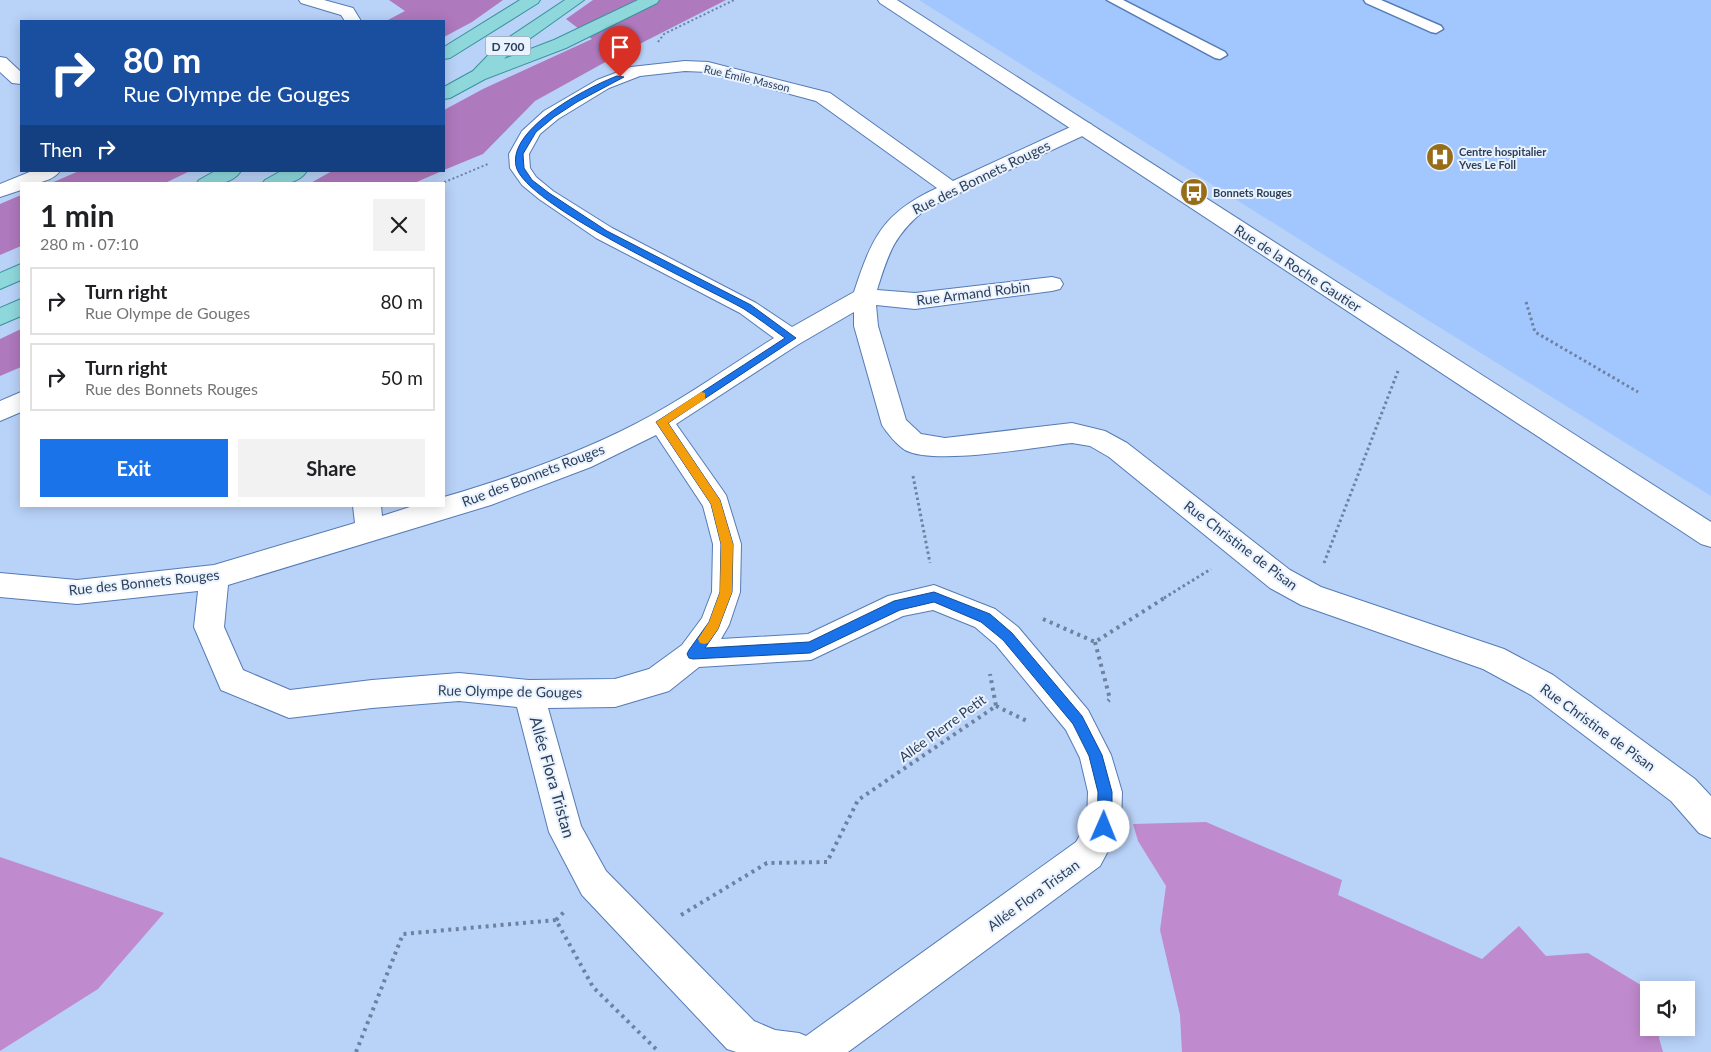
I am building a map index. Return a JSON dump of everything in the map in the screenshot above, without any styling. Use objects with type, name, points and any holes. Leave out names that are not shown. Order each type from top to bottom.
[{"type":"main road","name":"D 700","points":[[445,53],[532,0]]},
{"type":"main road","name":"D 700","points":[[445,93],[479,75],[505,48],[576,0]]},
{"type":"main road","points":[[479,75],[560,44],[651,0]]},
{"type":"main road","points":[[210,182],[229,172]]},
{"type":"main road","points":[[276,182],[295,172]]},
{"type":"main road","points":[[0,282],[20,272]]},
{"type":"main road","points":[[0,317],[20,307]]},
{"type":"street","points":[[307,0],[347,12],[352,20]]},
{"type":"street","name":"Rue de la Roche Gautier","points":[[886,0],[1711,536]]},
{"type":"street","points":[[0,62],[18,79]]},
{"type":"street","name":"Rue Émile Masson","points":[[519,154],[532,131],[551,115],[603,84],[637,71],[685,66],[708,67],[823,97],[951,189]]},
{"type":"street","name":"Rue des Bonnets Rouges","points":[[445,504],[481,497],[582,460],[661,422],[792,338],[864,296],[880,246],[890,230],[903,216],[920,204],[1084,128]]},
{"type":"street","points":[[519,154],[520,168],[529,181],[546,195],[604,233],[748,308],[792,338]]},
{"type":"street","points":[[22,182],[48,172]]},
{"type":"street","points":[[0,191],[20,183]]},
{"type":"street","name":"Rue Armand Robin","points":[[864,296],[915,302],[1052,284]]},
{"type":"street","points":[[864,296],[866,326],[896,425],[914,443]]},
{"type":"street","points":[[0,412],[20,402]]},
{"type":"street","name":"Rue Olympe de Gouges","points":[[214,577],[208,627],[232,680],[289,704],[459,687],[529,694],[615,693],[658,681],[693,654],[714,625],[726,592],[727,544],[716,503],[661,422]]},
{"type":"street","name":"Rue Christine de Pisan","points":[[914,443],[945,448],[1072,433],[1096,438],[1118,450],[1280,578],[1311,596],[1493,659],[1542,685],[1683,790],[1711,822]]},
{"type":"street","name":"Rue des Bonnets Rouges","points":[[0,585],[77,592],[214,577],[369,518],[428,507]]},
{"type":"street","points":[[693,654],[810,647],[898,605],[934,597]]},
{"type":"street","name":"Allée Flora Tristan","points":[[816,1052],[1088,854],[1104,827],[1105,792],[1096,755],[1077,720],[1007,636],[985,618],[934,597]]},
{"type":"street","name":"Allée Flora Tristan","points":[[529,694],[566,832],[594,883],[741,1035],[775,1049],[799,1052]]},
{"type":"lane","points":[[1113,0],[1220,55]]},
{"type":"lane","points":[[1370,0],[1436,28]]},
{"type":"path","points":[[637,71],[664,34],[734,0]]},
{"type":"path","points":[[444,182],[476,168],[519,154]]},
{"type":"path","points":[[1526,302],[1535,332],[1638,392]]},
{"type":"path","points":[[1311,596],[1409,340]]},
{"type":"path","points":[[914,443],[913,475],[930,559],[934,597]]},
{"type":"path","name":"Allée Pierre Petit","points":[[647,937],[767,863],[827,862],[858,800],[996,706],[986,649],[1038,617],[1095,642],[1243,549]]},
{"type":"path","points":[[356,1052],[403,934],[556,920],[593,987],[659,1052]]},
{"type":"shaded area","points":[[389,0],[503,0],[472,22],[445,36],[445,20],[388,20],[405,11]]},
{"type":"shaded area","points":[[593,0],[726,0],[618,55],[535,101],[483,154],[445,170],[445,109],[483,89],[592,39],[566,19]]},
{"type":"shaded area","name":"Centre hospitalier Yves Le Foll","points":[[919,0],[1711,0],[1711,496],[1418,314]]},
{"type":"shaded area","points":[[77,172],[188,172],[167,182],[54,182]]},
{"type":"shaded area","points":[[330,172],[440,172],[417,182],[313,182]]},
{"type":"shaded area","points":[[20,195],[20,246],[0,255],[0,204]]},
{"type":"shaded area","points":[[20,329],[20,367],[0,376],[0,339]]},
{"type":"shaded area","points":[[1206,822],[1342,880],[1338,895],[1482,959],[1519,926],[1546,956],[1588,953],[1640,985],[1640,1036],[1659,1036],[1663,1052],[1182,1052],[1180,1015],[1160,930],[1166,886],[1138,841],[1133,824]]},
{"type":"shaded area","points":[[0,857],[164,913],[98,989],[0,1051]]},
{"type":"slow traffic","points":[[701,396],[661,422],[716,503],[727,544],[726,592],[714,625],[704,639]]},
{"type":"place","name":"Centre hospitalier Yves Le Foll","points":[[1440,157]]},
{"type":"place","name":"Bonnets Rouges","points":[[1194,192]]},
{"type":"route","points":[[620,77],[603,84],[551,115],[532,131],[519,154],[520,168],[529,181],[546,195],[604,233],[748,308],[792,338],[661,422],[716,503],[727,544],[726,592],[714,625],[693,654],[810,647],[898,605],[934,597],[985,618],[1007,636],[1077,720],[1096,755],[1105,792],[1104,827]]}]
